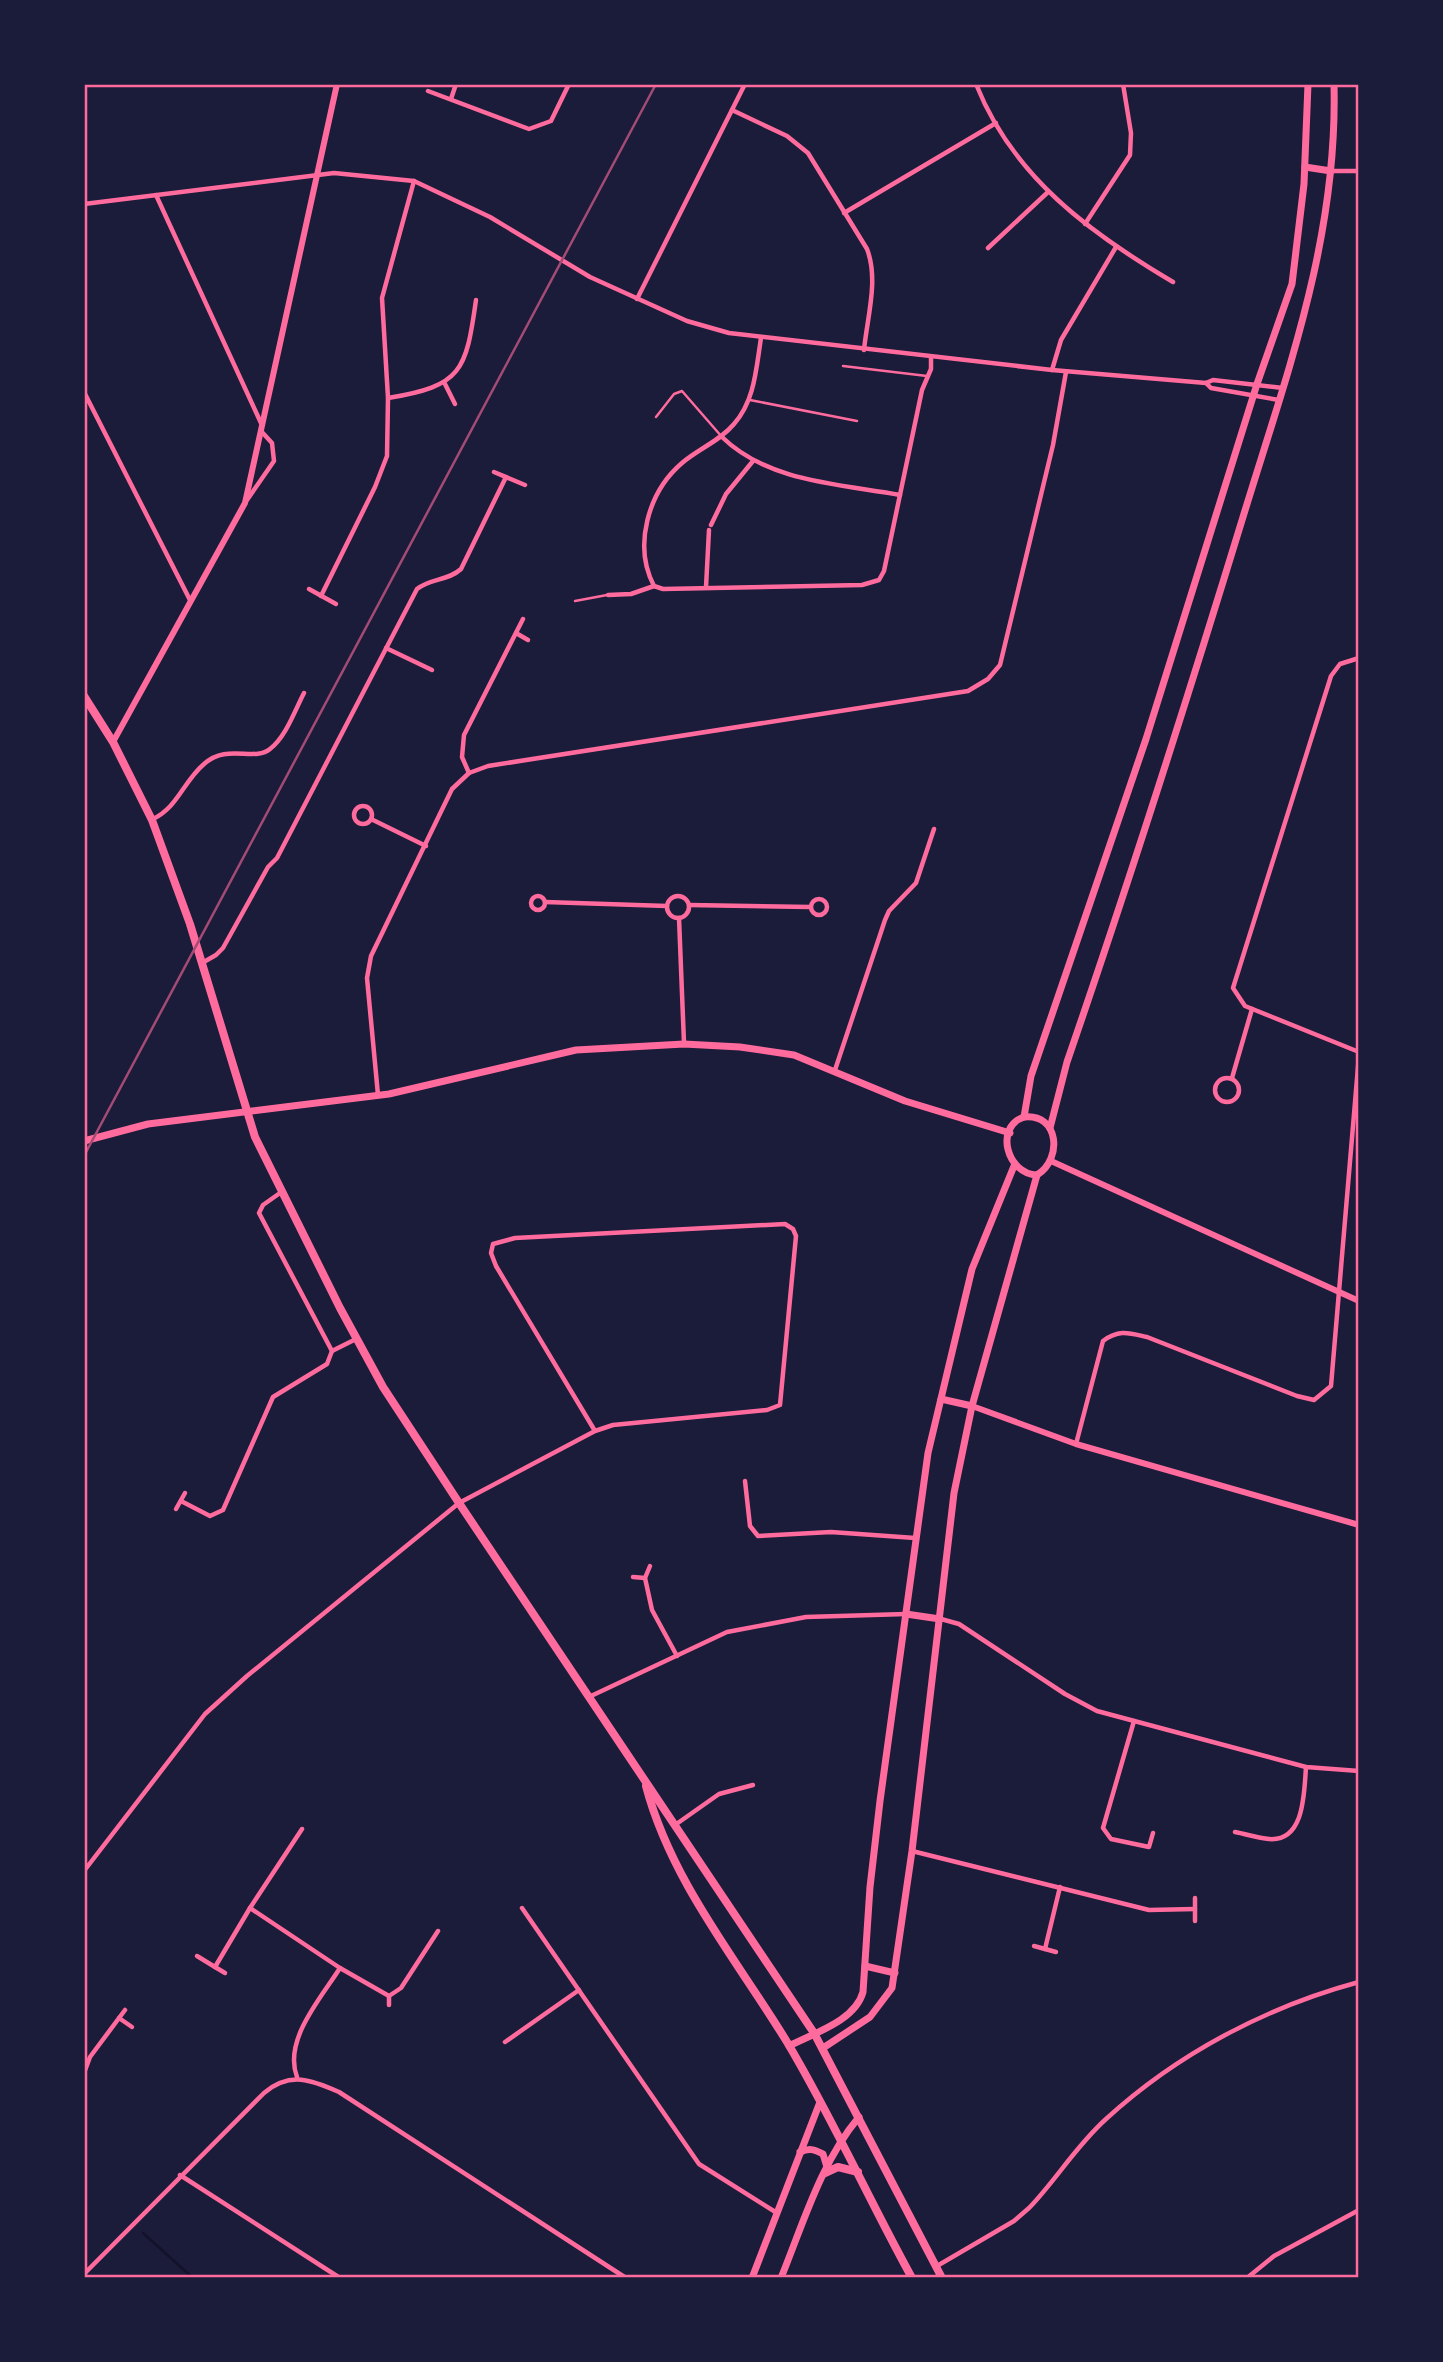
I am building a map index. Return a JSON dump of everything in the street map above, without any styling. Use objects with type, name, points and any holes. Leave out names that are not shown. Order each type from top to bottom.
[{"type":"highway","points":[[84,696],[113,742],[152,820],[190,925],[247,1111],[281,1193],[383,1387],[814,2033],[942,2278]]},
{"type":"highway","points":[[644,1779],[661,1835],[674,1863],[789,2046],[912,2278]]},
{"type":"highway","points":[[661,1835],[676,1825]]},
{"type":"highway","points":[[826,2170],[838,2167],[858,2172]]},
{"type":"main road","points":[[1024,1117],[1031,1076],[1146,738],[1257,384],[1292,285],[1305,167],[1308,84]]},
{"type":"main road","points":[[823,2048],[870,2017],[886,2000],[895,1973],[954,1493],[972,1406],[1037,1175],[1051,1161],[1055,1147],[1050,1128],[1067,1062],[1201,654],[1280,400],[1321,254],[1331,171],[1335,84]]},
{"type":"main road","points":[[1305,167],[1331,171]]},
{"type":"main road","points":[[84,1140],[148,1124],[379,1096],[576,1050],[684,1044],[740,1047],[794,1055],[905,1101],[1010,1133]]},
{"type":"main road","points":[[1037,1175],[1023,1172],[1014,1166],[1008,1149],[1010,1133],[1016,1122],[1024,1117],[1038,1117],[1050,1128]]},
{"type":"main road","points":[[789,2046],[845,2017],[861,2001],[880,1801],[928,1453],[972,1269],[1014,1166]]},
{"type":"main road","points":[[941,1399],[972,1406]]},
{"type":"main road","points":[[906,1614],[940,1619]]},
{"type":"main road","points":[[865,1966],[895,1973]]},
{"type":"main road","points":[[752,2278],[820,2102]]},
{"type":"main road","points":[[781,2278],[826,2170],[841,2140],[859,2117]]},
{"type":"main road","points":[[800,2152],[808,2149],[824,2154],[826,2170]]},
{"type":"street","points":[[245,503],[337,84]]},
{"type":"street","points":[[451,99],[456,84]]},
{"type":"street","points":[[428,91],[529,129],[551,121],[569,84]]},
{"type":"street","points":[[637,299],[745,84]]},
{"type":"street","points":[[976,84],[996,123],[1048,193],[1116,247],[1173,282]]},
{"type":"street","points":[[1085,224],[1130,155],[1131,133],[1123,84]]},
{"type":"street","points":[[732,110],[787,136],[808,152],[871,260],[871,292],[864,350]]},
{"type":"street","points":[[844,213],[996,123]]},
{"type":"street","points":[[1331,171],[1359,171]]},
{"type":"street","points":[[84,204],[334,173],[414,181],[490,218],[572,267],[687,321],[761,338],[864,350],[1066,372],[1206,383],[1213,380],[1283,388]]},
{"type":"street","points":[[321,596],[375,487],[387,456],[388,398],[380,318],[382,298],[414,181]]},
{"type":"street","points":[[988,248],[1048,193]]},
{"type":"street","points":[[113,742],[245,503],[274,461],[272,443],[261,427],[156,195]]},
{"type":"street","points":[[1052,370],[1060,340],[1116,247]]},
{"type":"street","points":[[388,398],[431,390],[444,382],[468,355],[476,300]]},
{"type":"street","points":[[654,586],[646,557],[648,513],[658,493],[680,464],[722,437],[750,400],[761,338]]},
{"type":"street","points":[[608,595],[631,594],[654,586],[663,589],[766,589],[872,584],[884,571],[931,357]]},
{"type":"street","points":[[379,1096],[367,978],[371,956],[452,789],[469,773],[488,766],[968,691],[979,686],[999,665],[1053,445],[1066,372]]},
{"type":"street","points":[[444,382],[455,404]]},
{"type":"street","points":[[1206,383],[1211,388],[1280,400]]},
{"type":"street","points":[[84,392],[191,601]]},
{"type":"street","points":[[722,437],[753,461],[784,473],[900,495]]},
{"type":"street","points":[[706,587],[710,528],[726,494],[753,461]]},
{"type":"street","points":[[494,472],[525,485]]},
{"type":"street","points":[[201,960],[211,960],[223,948],[268,867],[276,858],[417,589],[430,582],[450,579],[461,569],[506,477]]},
{"type":"street","points":[[309,589],[336,604]]},
{"type":"street","points":[[469,773],[462,757],[464,735],[523,619]]},
{"type":"street","points":[[516,633],[528,640]]},
{"type":"street","points":[[386,648],[432,670]]},
{"type":"street","points":[[1076,1444],[1103,1341],[1114,1333],[1126,1332],[1147,1338],[1297,1396],[1314,1400],[1325,1394],[1331,1386],[1359,1053],[1252,1009],[1234,995],[1233,981],[1331,676],[1339,664],[1359,658]]},
{"type":"street","points":[[152,820],[174,806],[193,776],[216,756],[241,752],[257,755],[270,749],[304,693]]},
{"type":"street","points":[[366,806],[372,813],[371,819],[361,824],[355,818],[354,812],[358,807],[366,806]]},
{"type":"street","points":[[371,819],[426,846]]},
{"type":"street","points":[[835,1070],[868,979],[885,919],[916,883],[934,829]]},
{"type":"street","points":[[545,902],[667,906],[678,896],[685,899],[689,905]]},
{"type":"street","points":[[667,906],[670,915],[679,918],[686,915],[689,905]]},
{"type":"street","points":[[689,905],[811,906]]},
{"type":"street","points":[[679,918],[684,1044]]},
{"type":"street","points":[[1232,1079],[1252,1009]]},
{"type":"street","points":[[1223,1078],[1232,1079],[1239,1087],[1238,1095],[1232,1101],[1221,1101],[1214,1090],[1217,1083],[1223,1078]]},
{"type":"street","points":[[1051,1161],[1359,1301]]},
{"type":"street","points":[[281,1193],[263,1205],[259,1213],[332,1351]]},
{"type":"street","points":[[84,1871],[205,1714],[460,1503],[594,1431],[613,1425],[767,1410],[780,1405],[796,1236],[793,1229],[785,1224],[515,1238],[493,1244],[491,1253],[496,1266],[594,1431]]},
{"type":"street","points":[[181,1501],[210,1516],[223,1510],[273,1397],[327,1364],[332,1351],[357,1338]]},
{"type":"street","points":[[972,1406],[1076,1444],[1359,1525]]},
{"type":"street","points":[[744,1481],[750,1526],[758,1536],[831,1532],[915,1538]]},
{"type":"street","points":[[176,1509],[185,1493]]},
{"type":"street","points":[[650,1566],[645,1578],[652,1610],[677,1656]]},
{"type":"street","points":[[633,1577],[645,1578]]},
{"type":"street","points":[[591,1696],[727,1632],[778,1621],[906,1614]]},
{"type":"street","points":[[940,1619],[959,1624],[1082,1704],[1306,1768],[1359,1771]]},
{"type":"street","points":[[1134,1721],[1103,1828],[1111,1839],[1149,1847],[1153,1833]]},
{"type":"street","points":[[1235,1832],[1269,1839],[1289,1833],[1298,1823],[1306,1768]]},
{"type":"street","points":[[676,1825],[719,1794],[753,1785]]},
{"type":"street","points":[[215,1967],[302,1829]]},
{"type":"street","points":[[912,1851],[1149,1910],[1195,1909]]},
{"type":"street","points":[[1045,1949],[1060,1887]]},
{"type":"street","points":[[1195,1898],[1195,1921]]},
{"type":"street","points":[[250,1908],[340,1968],[390,1996]]},
{"type":"street","points":[[522,1908],[699,2164],[776,2213]]},
{"type":"street","points":[[389,2005],[390,1996],[401,1988],[438,1931]]},
{"type":"street","points":[[1034,1946],[1056,1952]]},
{"type":"street","points":[[197,1956],[225,1973]]},
{"type":"street","points":[[298,2077],[292,2065],[301,2029],[340,1968]]},
{"type":"street","points":[[936,2267],[1014,2221],[1029,2208],[1105,2119],[1156,2078],[1222,2036],[1265,2015],[1359,1982]]},
{"type":"street","points":[[505,2042],[579,1990]]},
{"type":"street","points":[[84,2073],[90,2057],[125,2010]]},
{"type":"street","points":[[119,2018],[132,2027]]},
{"type":"street","points":[[84,2274],[180,2175],[271,2087],[298,2077],[339,2092],[626,2278]]},
{"type":"street","points":[[180,2175],[340,2278]]},
{"type":"street","points":[[1247,2278],[1274,2256],[1359,2210]]},
{"type":"lane","points":[[843,366],[927,376]]},
{"type":"lane","points":[[656,417],[674,394],[682,391],[722,437]]},
{"type":"lane","points":[[750,400],[857,421]]},
{"type":"lane","points":[[575,601],[608,595]]},
{"type":"waterway","points":[[143,2233],[193,2278]]},
{"type":"railway","points":[[84,1156],[656,84]]}]
